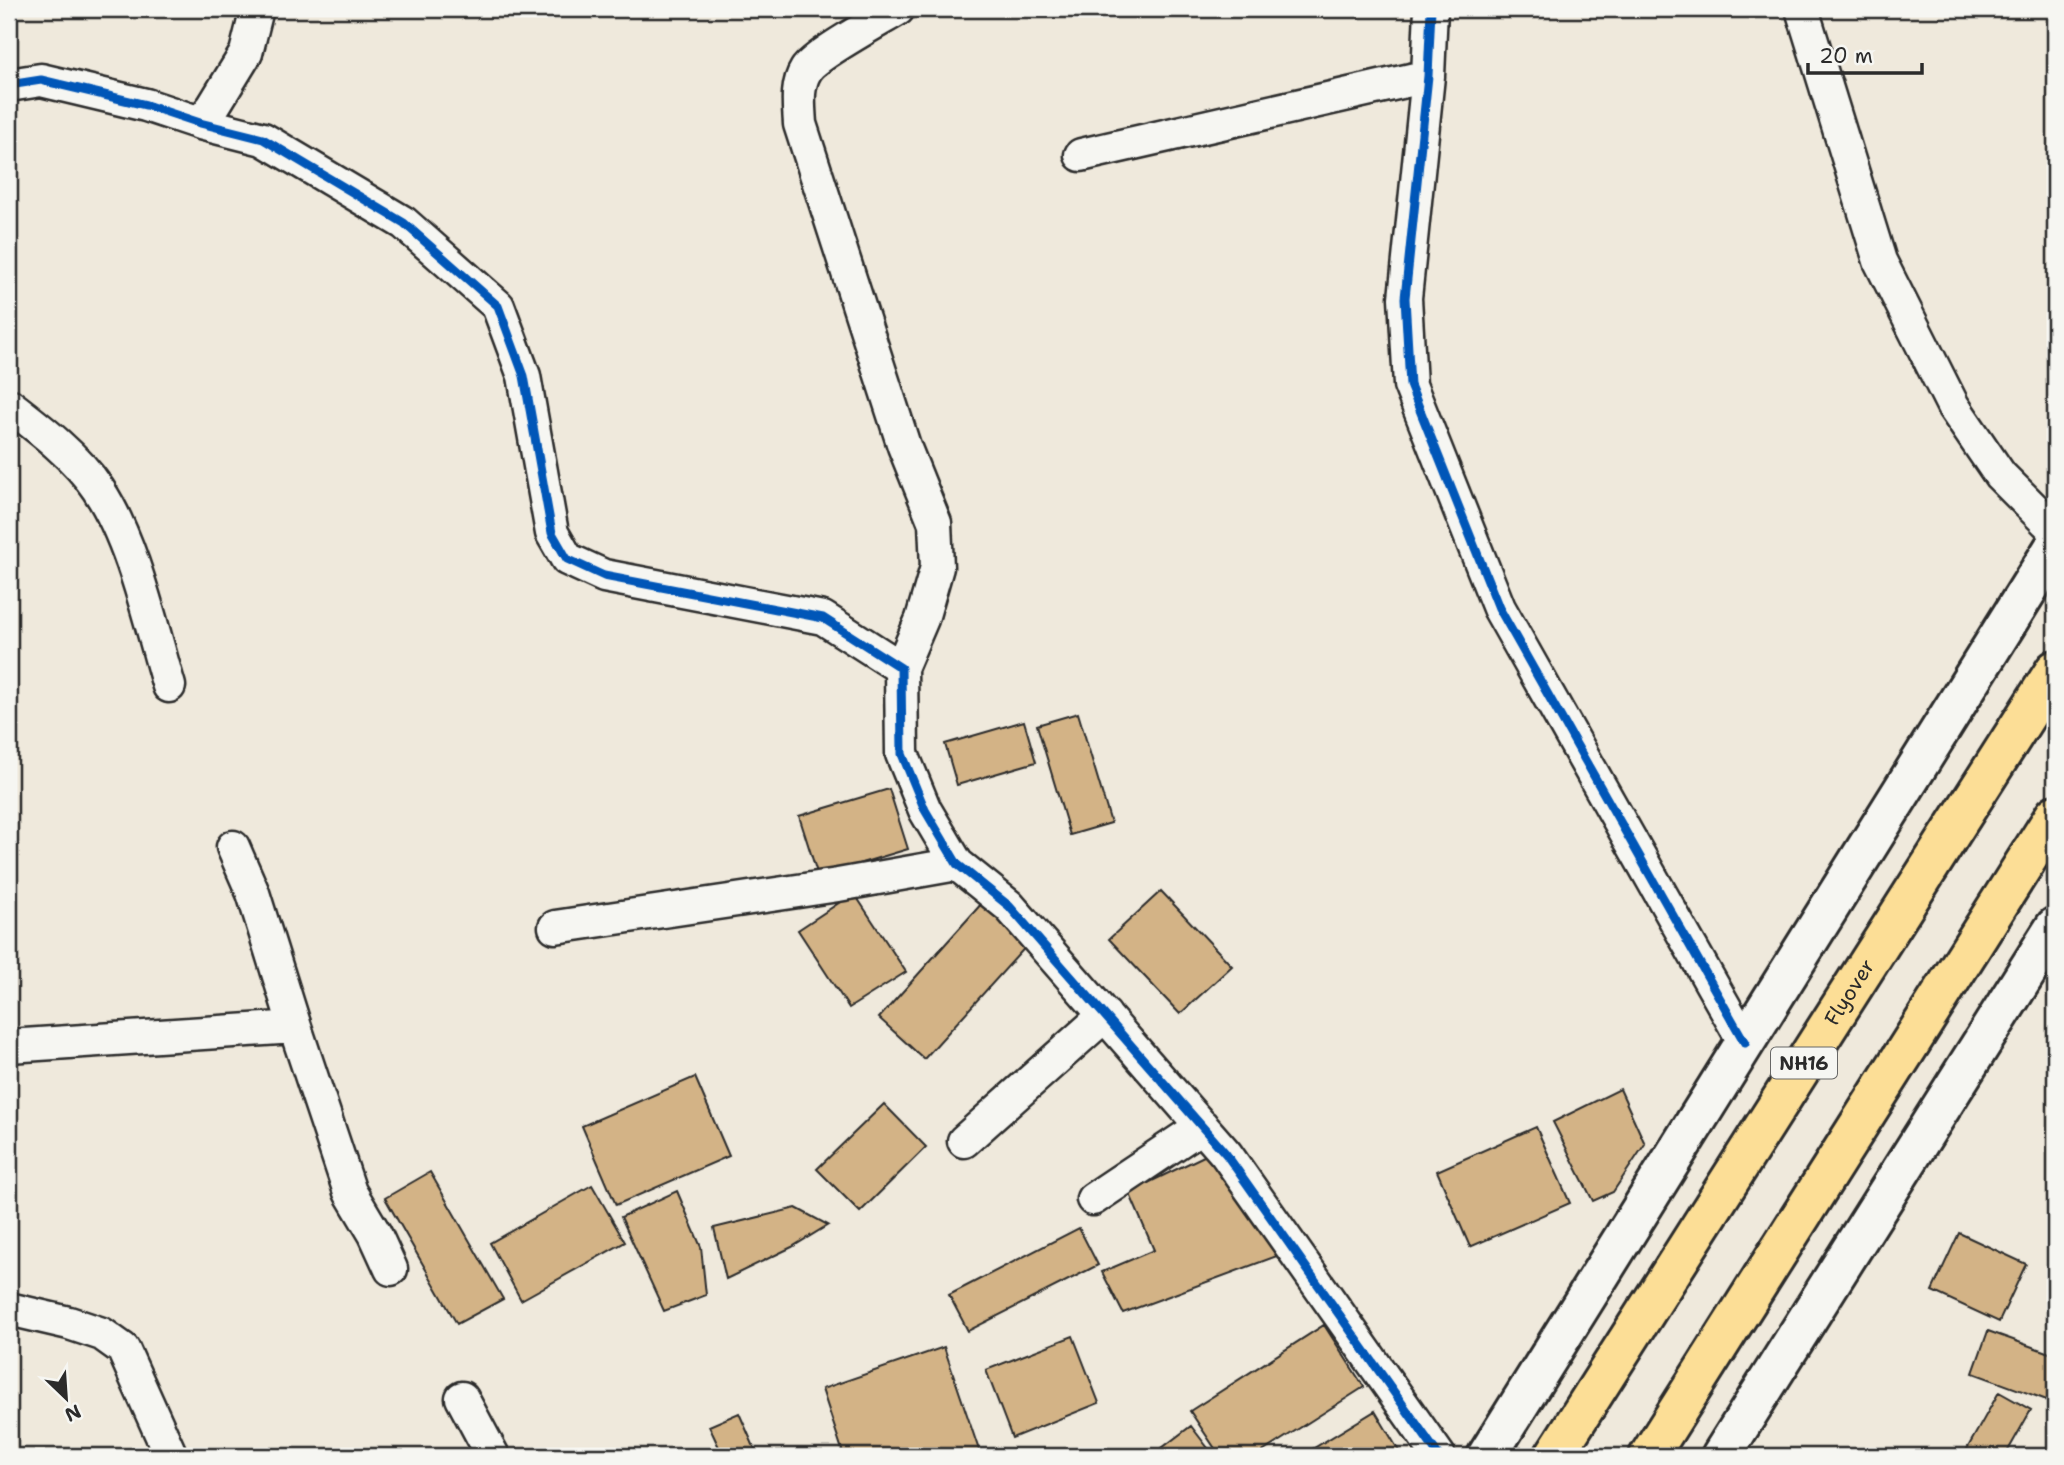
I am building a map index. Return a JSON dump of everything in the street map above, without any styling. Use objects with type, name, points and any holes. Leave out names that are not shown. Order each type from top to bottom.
[{"type":"highway","name":"Flyover","points":[[1554,1456],[2055,670]]},
{"type":"highway","points":[[1648,1456],[2055,815]]},
{"type":"street","points":[[200,123],[246,53],[257,9]]},
{"type":"street","points":[[898,9],[821,56],[806,69],[799,94],[800,124],[904,446],[934,523],[937,567],[922,619],[901,667],[902,754],[925,810],[957,864],[1009,906],[1226,1154],[1439,1456]]},
{"type":"street","points":[[1431,9],[1428,76],[1405,298],[1410,385],[1499,608],[1745,1043]]},
{"type":"street","points":[[1801,9],[1880,261],[1953,406],[2000,475],[2055,530]]},
{"type":"street","points":[[1081,155],[1428,76]]},
{"type":"street","points":[[9,85],[41,80],[146,105],[200,123],[263,139],[404,223],[498,306],[524,376],[542,490],[552,533],[567,559],[604,576],[823,618],[901,667]]},
{"type":"street","points":[[9,405],[53,441],[98,488],[121,533],[169,686]]},
{"type":"street","points":[[1486,1456],[2055,546]]},
{"type":"street","points":[[233,847],[253,893],[350,1192],[375,1234],[391,1269]]},
{"type":"street","points":[[555,927],[838,885],[957,864]]},
{"type":"street","points":[[1721,1456],[2055,927]]},
{"type":"street","points":[[964,1141],[1105,1015]]},
{"type":"street","points":[[9,1046],[295,1027]]},
{"type":"street","points":[[1093,1199],[1202,1126]]},
{"type":"street","points":[[9,1310],[69,1323],[102,1334],[123,1349],[171,1456]]},
{"type":"street","points":[[461,1398],[493,1456]]},
{"type":"building","points":[[1078,713],[1111,823],[1070,835],[1037,725]]},
{"type":"building","points":[[1024,721],[1036,762],[957,785],[945,744]]},
{"type":"building","points":[[889,789],[908,849],[818,876],[799,816]]},
{"type":"building","points":[[1161,891],[1232,966],[1180,1014],[1109,939]]},
{"type":"building","points":[[854,893],[906,972],[849,1008],[798,930]]},
{"type":"building","points":[[983,902],[1029,943],[924,1059],[879,1018]]},
{"type":"building","points":[[695,1077],[729,1156],[616,1205],[582,1126]]},
{"type":"building","points":[[1620,1089],[1645,1144],[1613,1192],[1593,1201],[1553,1122]]},
{"type":"building","points":[[884,1104],[926,1147],[860,1212],[817,1169]]},
{"type":"building","points":[[1536,1127],[1570,1203],[1470,1247],[1437,1171]]},
{"type":"building","points":[[1206,1155],[1233,1177],[1277,1256],[1123,1313],[1102,1272],[1154,1250],[1129,1192]]},
{"type":"building","points":[[430,1172],[503,1299],[457,1324],[385,1198]]},
{"type":"building","points":[[592,1185],[625,1242],[521,1300],[490,1243]]},
{"type":"building","points":[[677,1191],[701,1247],[706,1295],[664,1311],[621,1217]]},
{"type":"building","points":[[796,1208],[828,1225],[792,1247],[726,1279],[714,1228]]},
{"type":"building","points":[[1079,1228],[1098,1265],[968,1331],[949,1295]]},
{"type":"building","points":[[1959,1233],[2026,1264],[1999,1322],[1932,1291]]},
{"type":"building","points":[[1324,1325],[1364,1387],[1256,1456],[1220,1456],[1190,1411]]},
{"type":"building","points":[[1988,1331],[2055,1355],[2055,1403],[1973,1373]]},
{"type":"building","points":[[1073,1336],[1099,1403],[1012,1438],[986,1370]]},
{"type":"building","points":[[944,1347],[981,1456],[844,1456],[822,1389]]},
{"type":"building","points":[[1999,1392],[2031,1410],[2005,1456],[1963,1456]]},
{"type":"building","points":[[1375,1411],[1402,1456],[1301,1456]]},
{"type":"building","points":[[739,1413],[758,1456],[723,1456],[709,1426]]},
{"type":"building","points":[[1191,1426],[1214,1456],[1168,1456],[1162,1448]]},
{"type":"cycle path","points":[[1431,9],[1428,76],[1405,298],[1410,385],[1499,608],[1745,1043]]},
{"type":"cycle path","points":[[9,85],[41,80],[146,105],[200,123],[263,139],[404,223],[498,306],[524,376],[552,533],[567,559],[604,576],[823,618],[901,668],[902,754],[925,810],[957,864],[1009,906],[1226,1154],[1439,1456]]}]
